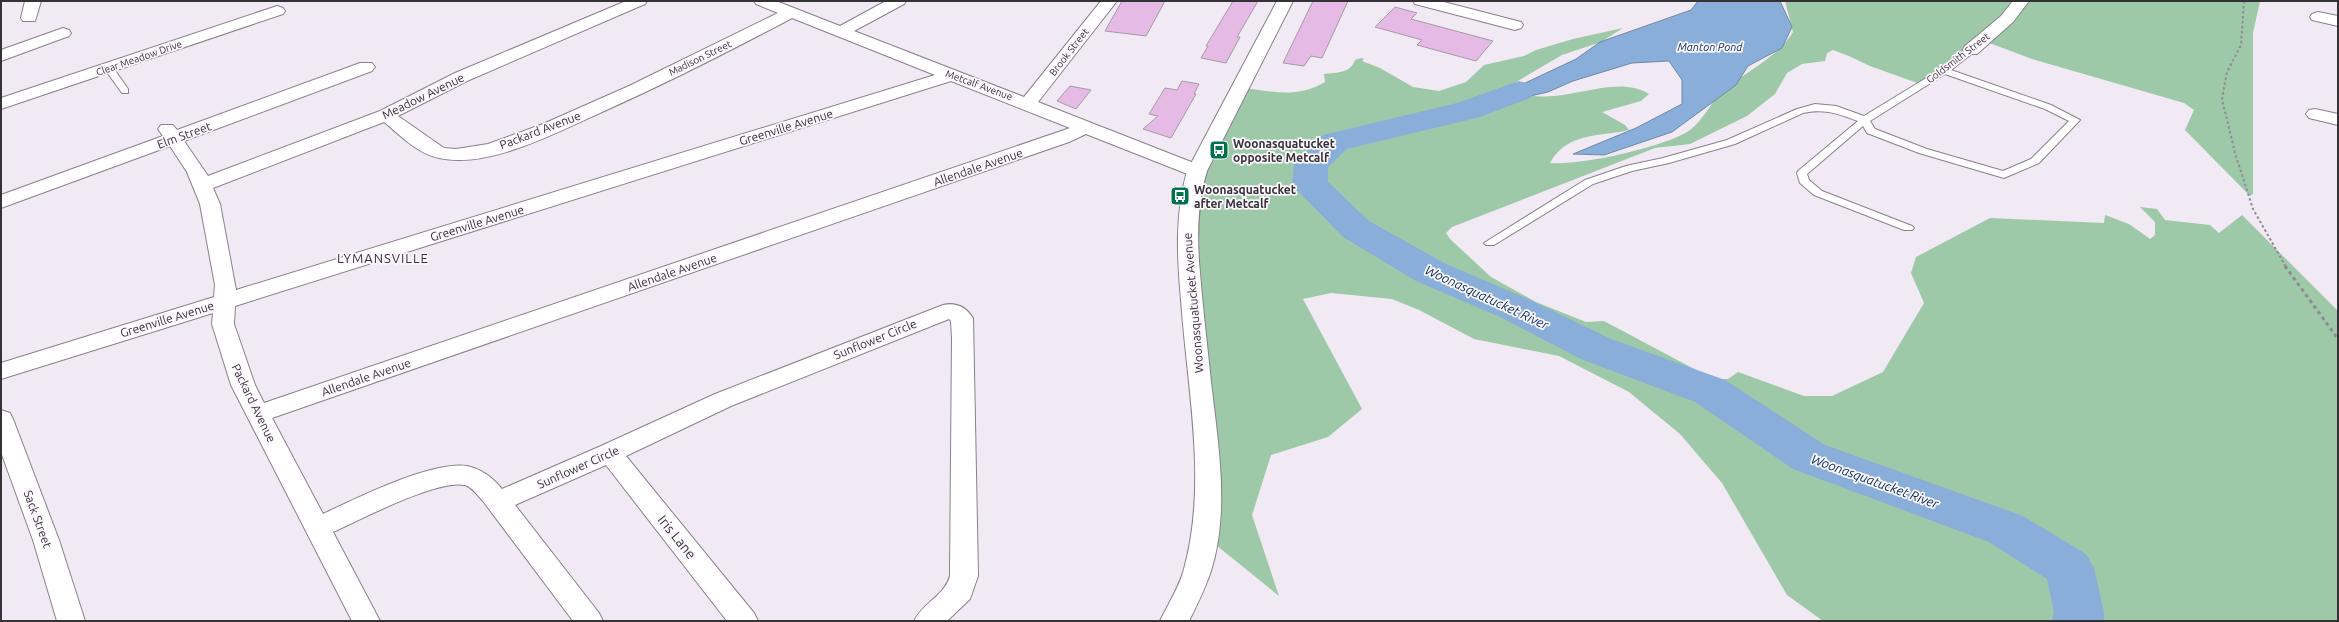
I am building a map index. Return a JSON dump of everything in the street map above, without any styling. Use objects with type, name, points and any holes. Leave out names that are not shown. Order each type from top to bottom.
[{"type":"street","points":[[29,18],[33,1]]},
{"type":"street","name":"Meadow Avenue","points":[[203,185],[386,115],[461,77],[639,1]]},
{"type":"street","name":"Metcalf Avenue","points":[[762,1],[1028,103],[1197,171]]},
{"type":"street","points":[[841,32],[898,1]]},
{"type":"street","name":"Brook Street","points":[[1028,103],[1109,1]]},
{"type":"street","name":"Woonasquatucket Avenue","points":[[1174,621],[1183,607],[1194,582],[1208,517],[1207,456],[1186,237],[1191,189],[1197,171],[1285,1]]},
{"type":"street","points":[[1421,1],[1515,25]]},
{"type":"street","name":"Goldsmith Street","points":[[1971,50],[2008,19],[2021,1]]},
{"type":"street","name":"Clear Meadow Drive","points":[[1,104],[277,11]]},
{"type":"street","name":"Madison Street","points":[[610,102],[694,62],[790,13]]},
{"type":"street","points":[[2318,17],[2338,21]]},
{"type":"street","points":[[1,56],[63,33]]},
{"type":"street","name":"Elm Street","points":[[1,202],[170,134],[366,67]]},
{"type":"street","name":"Greenville Avenue","points":[[1,371],[952,75]]},
{"type":"street","name":"Packard Avenue","points":[[386,115],[438,153],[460,154],[512,143],[610,102]]},
{"type":"street","points":[[2315,114],[2338,120]]},
{"type":"street","name":"Allendale Avenue","points":[[257,414],[1062,138],[1086,127]]},
{"type":"street","name":"Packard Avenue","points":[[170,134],[197,172],[210,204],[226,285],[223,324],[232,356],[257,414],[319,527],[366,621]]},
{"type":"street","name":"Sunflower Circle","points":[[497,502],[610,453],[723,400],[951,310],[962,318],[963,338],[964,576],[960,591],[928,621]]},
{"type":"street","name":"Sack Street","points":[[1,419],[46,540],[70,621]]},
{"type":"street","name":"Iris Lane","points":[[610,453],[744,621]]},
{"type":"street","points":[[319,527],[417,486],[451,475],[467,475],[480,482],[497,502],[589,621]]},
{"type":"lane","name":"Goldsmith Street","points":[[1908,228],[1818,192],[1804,181],[1802,173],[1865,120],[1944,71],[1971,50]]},
{"type":"lane","points":[[109,68],[125,91]]},
{"type":"lane","points":[[1490,243],[1589,182],[1630,168],[1665,161],[1731,142],[1800,111],[1815,107],[1829,108],[1865,120],[1871,131],[1883,137],[2004,175],[2035,161],[2075,120],[2048,107],[1944,71]]},
{"type":"path","points":[[2244,1],[2241,45],[2227,72],[2222,99],[2235,153],[2257,215],[2290,274],[2338,339]]},
{"type":"green space","points":[[1785,1],[2260,1],[2253,33],[2253,194],[2250,196],[2185,130],[2194,110],[2184,103],[2032,59],[1984,41],[1926,84],[1920,84],[1870,66],[1833,50],[1827,53],[1825,61],[1802,64],[1787,73],[1775,94],[1747,116],[1690,144],[1655,148],[1452,227],[1446,233],[1450,239],[1491,277],[1536,302],[1586,322],[1604,321],[1713,379],[1728,379],[1738,372],[1804,396],[1832,396],[1883,372],[1924,303],[1911,273],[1916,257],[1990,218],[2104,223],[2105,215],[2129,224],[2150,239],[2155,235],[2155,222],[2140,207],[2157,209],[2165,220],[2210,225],[2219,233],[2242,215],[2338,311],[2338,621],[1823,621],[1787,595],[1722,483],[1680,434],[1629,392],[1559,356],[1474,339],[1419,310],[1392,299],[1331,293],[1303,299],[1362,409],[1328,437],[1271,455],[1252,515],[1279,596],[1216,545],[1191,273],[1203,166],[1245,88],[1276,92],[1296,92],[1305,90],[1325,82],[1324,74],[1342,72],[1350,68],[1355,60],[1361,58],[1364,59],[1362,61],[1380,68],[1413,87],[1439,91],[1466,82],[1484,65],[1524,56],[1536,50],[1573,39],[1623,28],[1601,42],[1562,55],[1516,82],[1512,88],[1528,95],[1545,97],[1600,88],[1617,87],[1634,88],[1649,94],[1641,101],[1602,112],[1625,125],[1629,130],[1595,135],[1575,141],[1565,146],[1557,153],[1550,163],[1581,162],[1643,149],[1662,143],[1690,130],[1695,126],[1719,94],[1770,57],[1779,49],[1793,32]]},
{"type":"water","name":"Manton Pond","points":[[1698,1],[1780,1],[1792,27],[1782,48],[1748,66],[1736,85],[1672,132],[1604,155],[1573,154],[1636,128],[1682,104],[1682,80],[1669,61],[1632,63],[1573,81],[1548,92],[1468,110],[1576,59],[1600,42],[1691,10]]},
{"type":"building","points":[[1122,1],[1165,1],[1146,36],[1105,31]]},
{"type":"building","points":[[1233,1],[1258,1],[1237,37],[1240,37],[1226,63],[1201,58],[1208,46],[1206,46]]},
{"type":"building","points":[[1313,1],[1348,1],[1322,58],[1311,56],[1304,66],[1283,63]]},
{"type":"building","points":[[1395,7],[1417,13],[1411,19],[1493,41],[1476,61],[1417,45],[1422,40],[1375,27]]},
{"type":"building","points":[[1182,81],[1199,84],[1194,94],[1196,94],[1171,138],[1143,129],[1158,116],[1149,114],[1165,88],[1177,90]]},
{"type":"building","points":[[1070,86],[1091,90],[1076,109],[1057,101]]},
{"type":"waterway","name":"Woonasquatucket River","points":[[1519,91],[1468,110],[1335,142],[1311,164],[1310,185],[1356,229],[1430,272],[1514,308],[1596,349],[1710,391],[1809,457],[2006,529],[2069,568],[2079,612],[2078,621]]},
{"type":"place","name":"Woonasquatucket opposite Metcalf","points":[[1219,150]]},
{"type":"place","name":"Woonasquatucket after Metcalf","points":[[1180,196]]},
{"type":"district","name":"LYMANSVILLE","points":[[383,258]]}]
